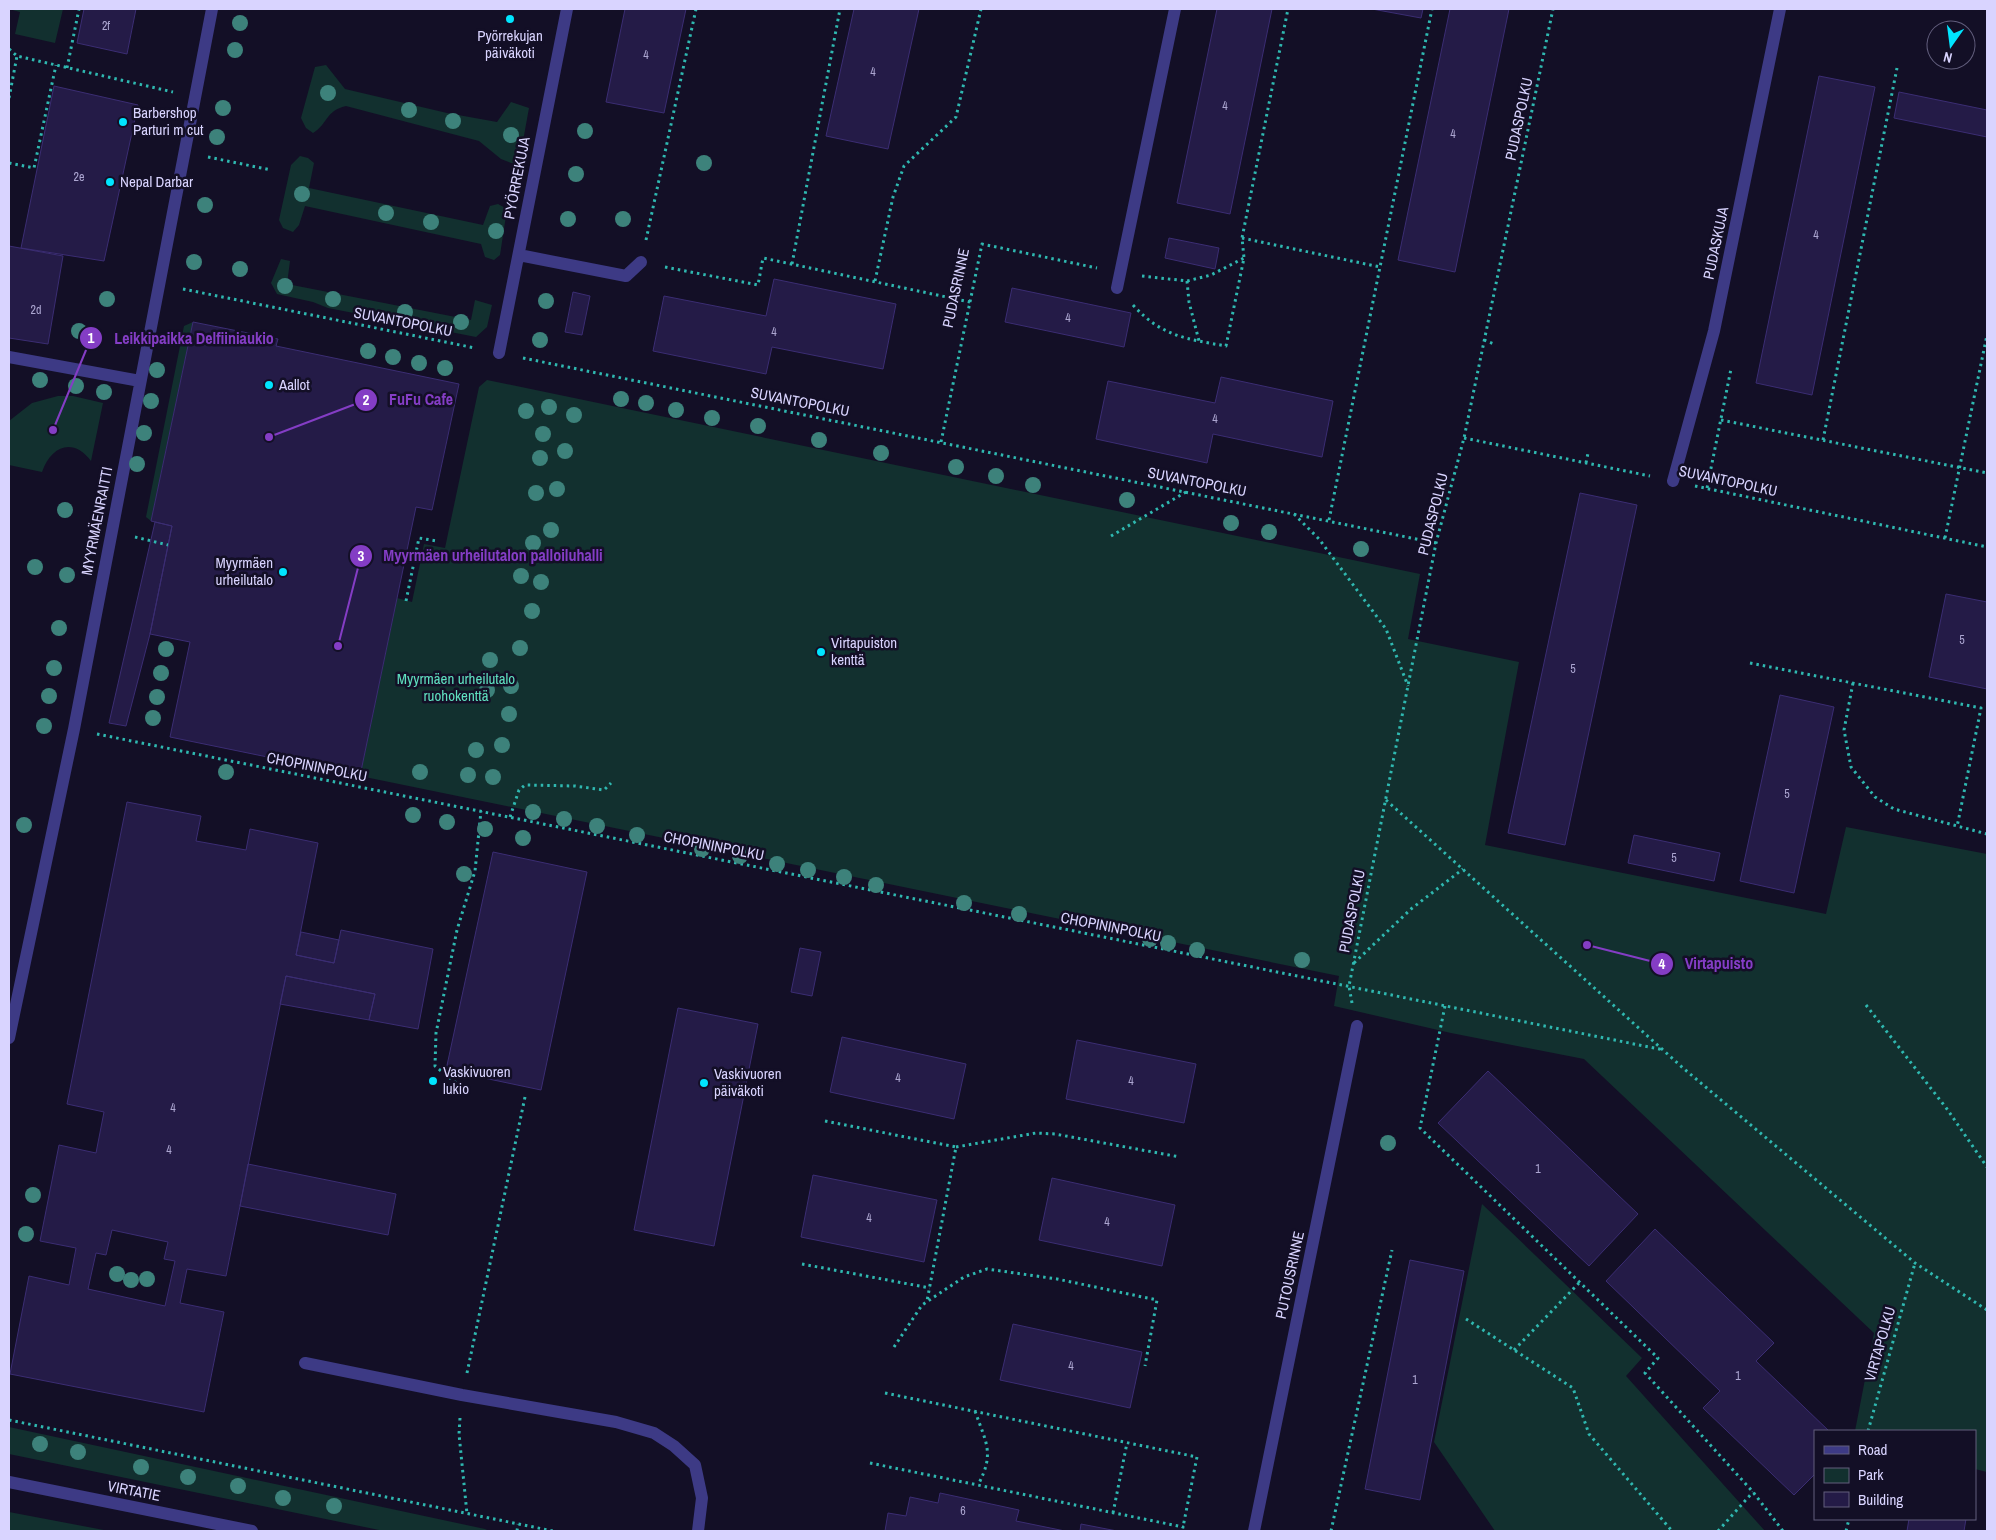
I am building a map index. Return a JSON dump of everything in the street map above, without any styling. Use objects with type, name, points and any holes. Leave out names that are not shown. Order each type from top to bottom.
[{"type":"street","name":"MYYRMÄENRAITTI","points":[[9,1038],[74,729],[212,9]]},
{"type":"street","name":"PYÖRREKUJA","points":[[499,353],[567,9]]},
{"type":"street","points":[[1117,288],[1175,9]]},
{"type":"street","name":"PUDASKUJA","points":[[1673,481],[1714,331],[1780,9]]},
{"type":"street","points":[[518,255],[626,276],[641,262]]},
{"type":"street","points":[[9,357],[140,381]]},
{"type":"street","name":"PUTOUSRINNE","points":[[1254,1531],[1357,1026]]},
{"type":"street","points":[[305,1364],[462,1395],[607,1420],[654,1433],[674,1446],[695,1465],[702,1498],[698,1531]]},
{"type":"street","name":"VIRTATIE","points":[[9,1482],[252,1531]]},
{"type":"path","points":[[67,68],[79,9]]},
{"type":"path","points":[[696,9],[641,262],[758,285],[763,258],[970,302]]},
{"type":"path","points":[[792,264],[840,9]]},
{"type":"path","points":[[875,282],[893,197],[904,166],[956,117],[981,9]]},
{"type":"path","points":[[1117,288],[1142,315],[1168,334],[1226,346],[1244,258],[1242,238],[1288,9]]},
{"type":"path","points":[[1329,520],[1432,9]]},
{"type":"path","name":"PUDASPOLKU","points":[[1357,1026],[1349,986],[1353,964],[1436,543],[1464,438],[1553,9]]},
{"type":"path","points":[[9,50],[17,56],[195,97]]},
{"type":"path","points":[[9,98],[17,56]]},
{"type":"path","points":[[9,163],[34,168],[56,65]]},
{"type":"path","points":[[1823,440],[1897,68]]},
{"type":"path","points":[[185,152],[271,170]]},
{"type":"path","points":[[1242,238],[1380,267]]},
{"type":"path","name":"PUDASRINNE","points":[[941,442],[982,244],[1145,277],[1187,281],[1211,275],[1244,258]]},
{"type":"path","points":[[1187,281],[1189,302],[1200,342]]},
{"type":"path","name":"SUVANTOPOLKU","points":[[159,284],[1436,543]]},
{"type":"path","points":[[1945,538],[1987,336]]},
{"type":"path","points":[[1484,340],[1494,344]]},
{"type":"path","points":[[1720,420],[1987,473]]},
{"type":"path","name":"SUVANTOPOLKU","points":[[1464,438],[1987,547]]},
{"type":"path","points":[[1586,463],[1588,453]]},
{"type":"path","points":[[1111,536],[1186,492]]},
{"type":"path","points":[[1293,513],[1319,539],[1386,629],[1408,686]]},
{"type":"path","points":[[111,532],[168,545]]},
{"type":"path","points":[[406,600],[419,538],[437,542]]},
{"type":"path","points":[[1750,663],[1987,709]]},
{"type":"path","points":[[1853,683],[1844,730],[1851,767],[1875,797],[1894,809],[1987,834]]},
{"type":"path","points":[[1957,827],[1981,708]]},
{"type":"path","name":"CHOPININPOLKU","points":[[74,729],[1664,1050]]},
{"type":"path","points":[[510,817],[519,790],[525,785],[575,786],[604,790],[611,783]]},
{"type":"path","points":[[1386,800],[1664,1050],[1915,1263],[1987,1310]]},
{"type":"path","points":[[456,1083],[435,1066],[436,1033],[457,930],[475,871],[481,811]]},
{"type":"path","points":[[1353,964],[1411,909],[1463,869]]},
{"type":"path","points":[[1866,1005],[1947,1109],[1987,1167]]},
{"type":"path","points":[[1445,1006],[1420,1128],[1658,1358],[1645,1373],[1753,1492],[1783,1531]]},
{"type":"path","points":[[467,1514],[459,1434],[462,1395],[525,1097]]},
{"type":"path","points":[[825,1121],[956,1147],[1036,1133],[1055,1134],[1180,1157]]},
{"type":"path","points":[[927,1301],[956,1147]]},
{"type":"path","points":[[1331,1531],[1392,1250]]},
{"type":"path","name":"VIRTAPOLKU","points":[[1868,1430],[1915,1263]]},
{"type":"path","points":[[802,1264],[930,1288]]},
{"type":"path","points":[[894,1347],[922,1304],[964,1277],[987,1270],[1057,1279],[1157,1300],[1145,1366]]},
{"type":"path","points":[[1514,1350],[1579,1283]]},
{"type":"path","points":[[1466,1319],[1574,1388],[1590,1434],[1672,1531]]},
{"type":"path","points":[[870,1463],[1183,1529],[1197,1457],[885,1393]]},
{"type":"path","points":[[974,1411],[989,1452],[987,1468],[978,1485]]},
{"type":"path","points":[[9,1420],[553,1531]]},
{"type":"path","points":[[1113,1513],[1127,1443]]},
{"type":"path","points":[[1718,1531],[1753,1492]]},
{"type":"path","points":[[517,1531],[518,1524]]},
{"type":"green space","points":[[9,9],[63,9],[55,43],[15,34],[20,12]]},
{"type":"green space","points":[[326,65],[345,89],[447,113],[497,122],[511,102],[529,108],[519,163],[514,164],[501,159],[479,141],[346,106],[330,114],[322,126],[313,133],[306,128],[301,118],[315,67]]},
{"type":"green space","points":[[300,156],[308,158],[314,163],[309,188],[483,225],[490,206],[498,204],[507,209],[500,255],[494,260],[485,257],[481,244],[305,206],[299,225],[293,232],[283,228],[279,220],[291,165]]},
{"type":"green space","points":[[281,259],[290,261],[287,284],[471,320],[475,300],[492,305],[487,327],[476,337],[328,308],[313,302],[277,294],[271,283]]},
{"type":"green space","points":[[193,322],[151,521],[146,517],[184,326]]},
{"type":"green space","name":"Myyrmäen urheilutalo ruohokenttä","points":[[487,380],[1420,574],[1408,639],[1519,662],[1485,845],[1826,914],[1846,827],[1987,854],[1987,1472],[1976,1469],[1976,1430],[1855,1430],[1874,1333],[1584,1059],[1451,1033],[1334,1006],[1339,976],[360,776],[397,598],[412,602],[424,544],[445,548],[479,387]]},
{"type":"green space","points":[[58,396],[73,396],[103,403],[91,461],[77,449],[70,447],[63,448],[51,456],[42,472],[9,465],[9,421],[32,403]]},
{"type":"green space","points":[[1482,1204],[1642,1358],[1626,1376],[1765,1531],[1495,1531],[1434,1442]]},
{"type":"green space","points":[[9,1427],[489,1531],[384,1531],[9,1454]]},
{"type":"green space","points":[[9,1512],[109,1531],[9,1531]]},
{"type":"building","points":[[84,9],[136,9],[127,54],[77,43]]},
{"type":"building","points":[[625,9],[686,9],[664,113],[606,102]]},
{"type":"building","points":[[854,9],[919,9],[888,149],[826,136]]},
{"type":"building","points":[[1217,9],[1272,9],[1230,214],[1177,203]]},
{"type":"building","points":[[1372,9],[1423,9],[1421,18]]},
{"type":"building","points":[[1450,9],[1509,9],[1455,272],[1398,260]]},
{"type":"building","points":[[1819,76],[1875,87],[1812,395],[1756,383]]},
{"type":"building","points":[[54,86],[138,105],[104,261],[21,248]]},
{"type":"building","points":[[1899,92],[1987,110],[1987,137],[1894,118]]},
{"type":"building","points":[[1169,238],[1219,248],[1215,269],[1165,258]]},
{"type":"building","points":[[9,246],[63,256],[48,344],[9,338]]},
{"type":"building","points":[[774,279],[896,304],[883,369],[772,347],[766,374],[653,351],[664,296],[766,316]]},
{"type":"building","points":[[1012,288],[1131,313],[1124,347],[1005,322]]},
{"type":"building","points":[[573,292],[590,296],[582,335],[565,332]]},
{"type":"building","name":"Myyrmäen urheilutalo","points":[[193,322],[278,339],[276,346],[459,384],[432,510],[416,507],[360,776],[170,737],[190,642],[150,634],[172,526],[151,521]]},
{"type":"building","points":[[1221,377],[1333,401],[1322,457],[1213,434],[1207,463],[1096,439],[1108,381],[1215,403]]},
{"type":"building","points":[[1580,493],[1637,505],[1565,845],[1508,833]]},
{"type":"building","points":[[155,522],[172,526],[150,634],[126,726],[109,723]]},
{"type":"building","points":[[1946,594],[1987,602],[1987,689],[1929,677]]},
{"type":"building","points":[[1780,695],[1834,707],[1794,893],[1740,881]]},
{"type":"building","name":"Vaskivuoren lukio","points":[[127,802],[201,816],[196,841],[246,850],[250,829],[318,843],[296,955],[334,963],[341,930],[433,949],[418,1029],[369,1020],[375,994],[286,976],[226,1276],[187,1269],[180,1303],[224,1312],[204,1412],[10,1374],[29,1276],[69,1285],[76,1248],[40,1241],[59,1145],[96,1153],[104,1112],[67,1104]],"holes":[[[112,1230],[168,1242],[164,1259],[175,1261],[165,1306],[88,1289],[96,1253],[106,1255]]]},
{"type":"building","points":[[1634,835],[1720,853],[1714,881],[1628,863]]},
{"type":"building","points":[[493,852],[587,872],[541,1090],[446,1070]]},
{"type":"building","points":[[301,932],[339,940],[334,963],[296,955]]},
{"type":"building","points":[[800,948],[821,952],[812,996],[791,992]]},
{"type":"building","points":[[286,976],[375,994],[369,1020],[280,1004]]},
{"type":"building","name":"Vaskivuoren päiväkoti","points":[[678,1008],[758,1024],[714,1246],[634,1230]]},
{"type":"building","points":[[842,1037],[966,1064],[954,1119],[830,1092]]},
{"type":"building","points":[[1077,1040],[1196,1064],[1184,1123],[1066,1099]]},
{"type":"building","points":[[1488,1071],[1638,1214],[1589,1266],[1438,1123]]},
{"type":"building","points":[[248,1164],[396,1194],[388,1235],[240,1206]]},
{"type":"building","points":[[813,1175],[937,1200],[924,1262],[801,1237]]},
{"type":"building","points":[[1052,1178],[1175,1205],[1162,1266],[1039,1240]]},
{"type":"building","points":[[1655,1229],[1774,1343],[1756,1361],[1828,1430],[1814,1430],[1814,1475],[1794,1495],[1703,1408],[1720,1391],[1606,1281]]},
{"type":"building","points":[[1410,1260],[1464,1271],[1420,1500],[1365,1489]]},
{"type":"building","points":[[1013,1324],[1142,1352],[1130,1408],[1000,1380]]},
{"type":"building","points":[[940,1493],[1019,1510],[1016,1521],[1065,1531],[885,1531],[888,1513],[906,1516],[910,1497],[938,1503]]},
{"type":"building","points":[[1909,1520],[1966,1520],[1964,1531],[1907,1531]]},
{"type":"building","points":[[1081,1524],[1117,1531],[1080,1531]]},
{"type":"place","name":"Pyörrekujan päiväkoti","points":[[510,19]]},
{"type":"place","name":"Barbershop Parturi m cut","points":[[123,122]]},
{"type":"place","name":"Nepal Darbar","points":[[110,182]]},
{"type":"place","name":"Aallot","points":[[269,385]]},
{"type":"place","name":"Leikkipaikka Delfiiniaukio","points":[[53,430]]},
{"type":"place","name":"FuFu Cafe","points":[[269,437]]},
{"type":"place","name":"Myyrmäen urheilutalo","points":[[283,572]]},
{"type":"place","name":"Myyrmäen urheilutalon palloiluhalli","points":[[338,646]]},
{"type":"place","name":"Virtapuiston kenttä","points":[[821,652]]},
{"type":"place","name":"Virtapuisto","points":[[1587,945]]},
{"type":"place","name":"Vaskivuoren lukio","points":[[433,1081]]},
{"type":"place","name":"Vaskivuoren päiväkoti","points":[[704,1083]]}]
